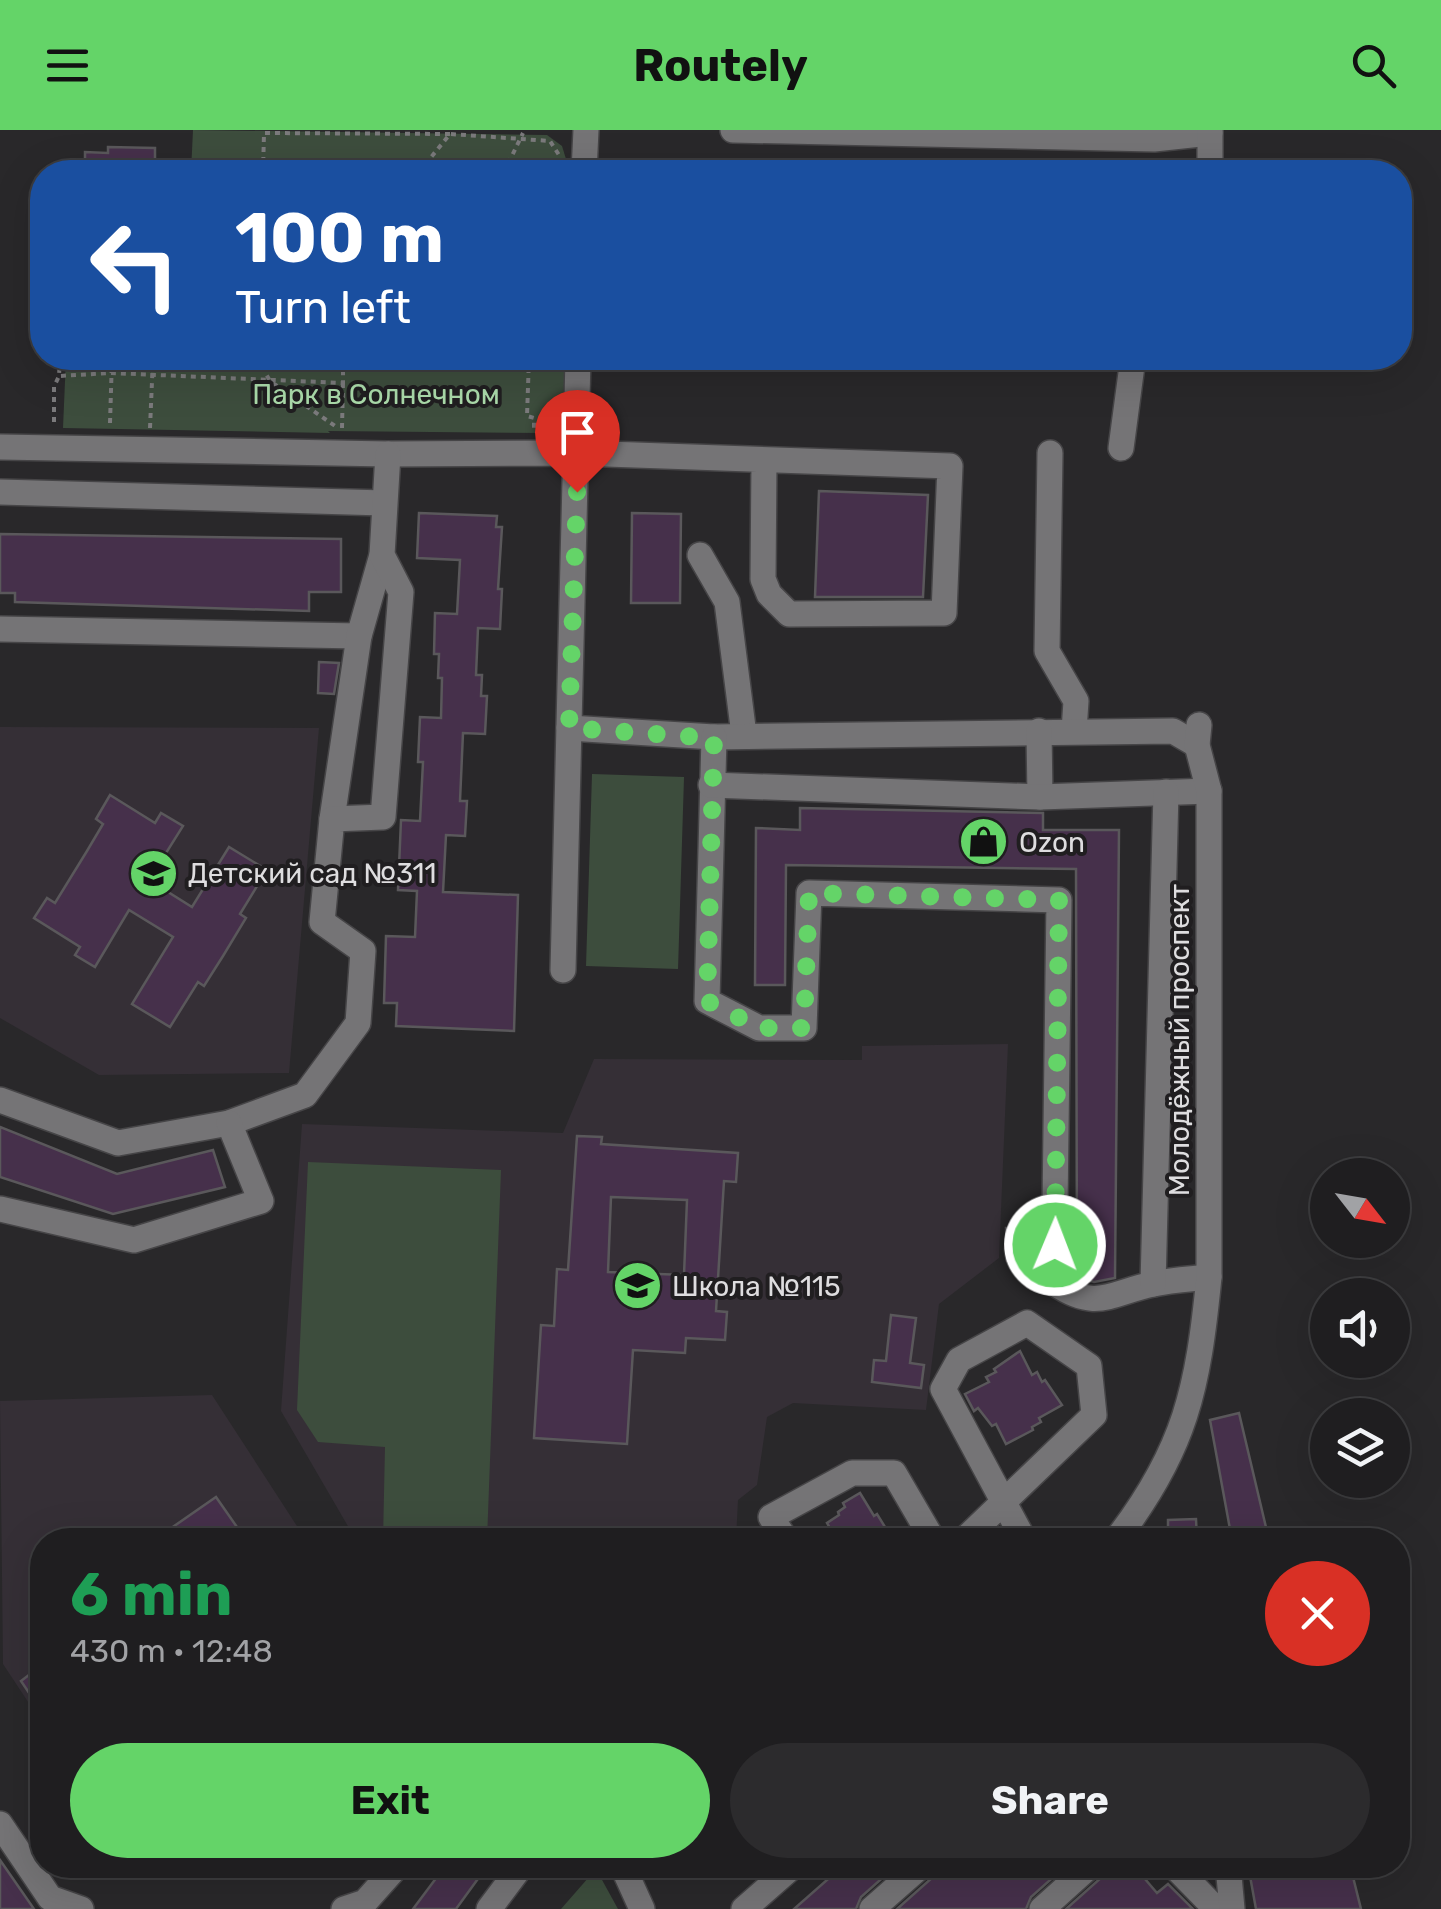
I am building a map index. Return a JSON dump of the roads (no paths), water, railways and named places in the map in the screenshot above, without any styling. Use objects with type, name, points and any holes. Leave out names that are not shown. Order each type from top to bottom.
[{"type":"street","points":[[578,160],[586,130]]},
{"type":"street","points":[[732,130],[1154,139],[1210,132],[1210,160]]},
{"type":"street","points":[[563,970],[578,370]]},
{"type":"street","points":[[1122,448],[1132,370]]},
{"type":"street","points":[[0,448],[578,453],[950,466],[944,613],[789,614],[768,594],[764,580],[764,462]]},
{"type":"street","points":[[569,728],[714,738],[1074,731],[1076,701],[1046,650],[1050,453]]},
{"type":"street","points":[[0,1100],[118,1143],[230,1123],[305,1095],[358,1022],[363,951],[322,922],[332,819],[359,636],[382,555],[388,454]]},
{"type":"street","points":[[0,492],[384,503]]},
{"type":"street","points":[[332,819],[383,817],[401,592],[382,555]]},
{"type":"street","points":[[700,555],[727,602],[744,736]]},
{"type":"street","points":[[0,629],[359,636]]},
{"type":"street","name":"Молодёжный проспект","points":[[1074,731],[1172,730],[1198,735],[1208,791],[1209,1278],[1201,1357],[1186,1419],[1140,1528]]},
{"type":"street","points":[[1038,732],[1040,796]]},
{"type":"street","points":[[714,738],[707,1001],[759,1028],[804,1028],[809,893],[1059,900],[1054,1283],[1074,1297],[1108,1298],[1153,1284],[1209,1278]]},
{"type":"street","points":[[711,785],[1040,796],[1208,791]]},
{"type":"street","points":[[1153,1284],[1166,792]]},
{"type":"street","points":[[0,1210],[134,1240],[261,1202],[230,1123]]},
{"type":"street","points":[[977,1528],[1004,1503],[1094,1415],[1089,1366],[1026,1322],[959,1360],[943,1390],[1004,1503],[1018,1528]]},
{"type":"street","points":[[778,1528],[771,1517],[852,1473],[894,1472],[925,1528]]},
{"type":"street","points":[[0,1824],[30,1868]]},
{"type":"street","points":[[36,1878],[50,1898],[81,1909]]},
{"type":"street","points":[[344,1909],[365,1902],[386,1878]]},
{"type":"street","points":[[489,1909],[512,1878]]},
{"type":"street","points":[[628,1878],[642,1909]]},
{"type":"street","points":[[744,1909],[779,1878]]},
{"type":"street","points":[[872,1909],[907,1878]]},
{"type":"street","points":[[1042,1909],[1076,1878]]},
{"type":"street","points":[[1185,1878],[1216,1909]]},
{"type":"street","points":[[1229,1878],[1232,1909]]},
{"type":"place","name":"Ozon","points":[[984,842]]},
{"type":"place","name":"Детский сад №311","points":[[153,873]]},
{"type":"place","name":"Школа №115","points":[[637,1286]]},
{"type":"park label","name":"Парк в Солнечном","points":[[376,394]]}]
